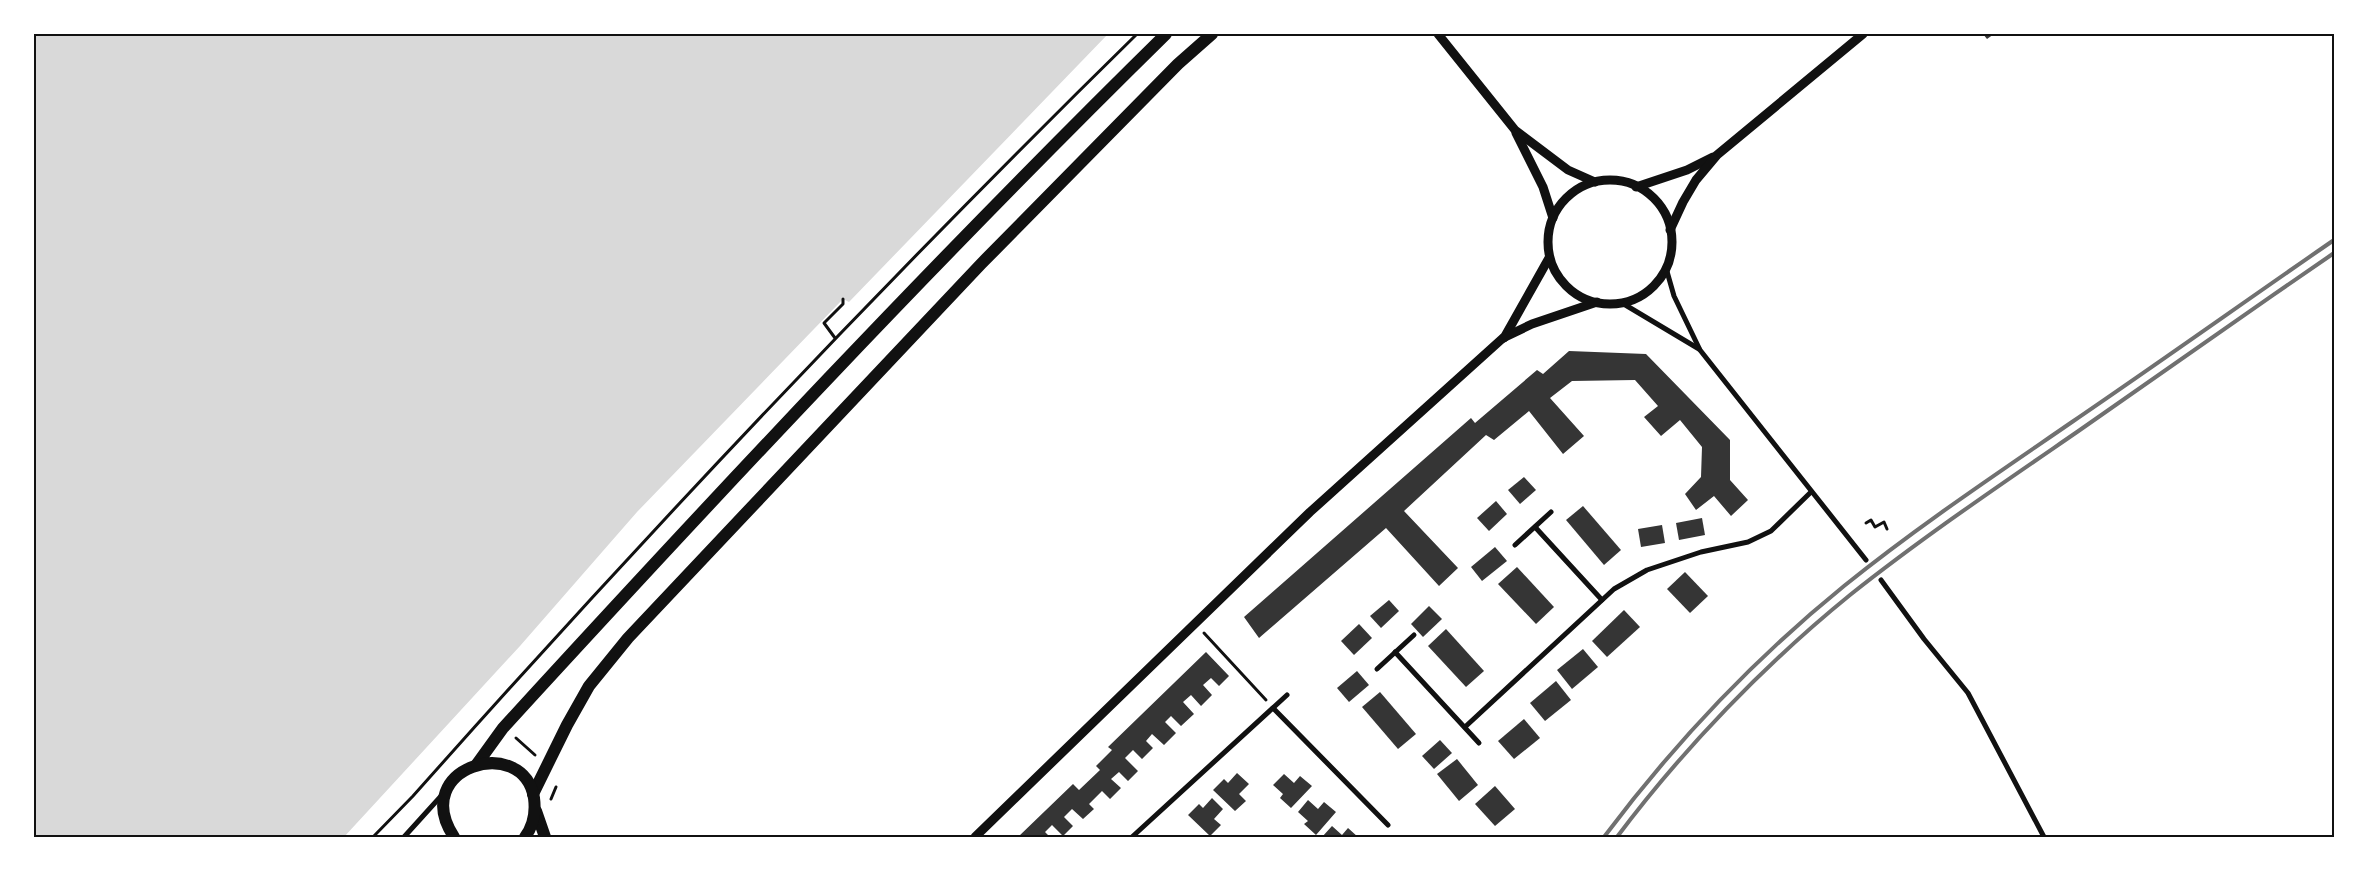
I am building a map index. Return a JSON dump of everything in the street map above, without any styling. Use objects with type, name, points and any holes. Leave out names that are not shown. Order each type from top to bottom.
[{"type":"main road","points":[[477,764],[503,728],[781,427],[1166,34]]},
{"type":"main road","points":[[533,794],[567,725],[589,686],[628,638],[982,264],[1178,64],[1212,34]]},
{"type":"main road","points":[[454,837],[448,827],[444,814],[444,800],[449,788],[456,777],[465,769],[477,764],[491,762],[505,765],[527,781],[533,794],[544,837]]},
{"type":"main road","points":[[525,837],[533,824],[536,809]]},
{"type":"street","points":[[1438,34],[1515,130],[1543,187],[1553,218]]},
{"type":"street","points":[[1636,187],[1687,170],[1717,155],[1863,34]]},
{"type":"street","points":[[1515,130],[1568,170],[1595,182]]},
{"type":"street","points":[[1670,230],[1688,194],[1717,155]]},
{"type":"street","points":[[1614,181],[1636,187],[1654,199],[1662,209],[1670,230],[1672,246],[1666,268],[1650,290],[1635,299],[1622,303],[1597,302],[1581,297],[1571,291],[1557,275],[1550,258],[1548,243],[1553,218],[1561,204],[1572,194],[1595,182],[1614,181]]},
{"type":"street","points":[[1503,338],[1550,258]]},
{"type":"street","points":[[1666,268],[1674,296],[1700,350],[1866,560]]},
{"type":"street","points":[[975,837],[1310,512],[1503,338],[1532,324],[1597,302]]},
{"type":"street","points":[[1622,303],[1700,350]]},
{"type":"street","points":[[1465,727],[1614,589],[1647,570],[1701,552],[1748,542],[1771,531],[1811,492]]},
{"type":"street","points":[[1515,546],[1551,512]]},
{"type":"street","points":[[1535,527],[1602,600]]},
{"type":"street","points":[[1881,580],[1924,639],[1968,693],[2044,837]]},
{"type":"street","points":[[1377,669],[1414,634]]},
{"type":"street","points":[[1396,652],[1480,743]]},
{"type":"street","points":[[1132,837],[1287,695]]},
{"type":"street","points":[[1273,708],[1388,825]]},
{"type":"street","points":[[404,837],[449,788]]},
{"type":"path","points":[[373,837],[413,796],[664,520],[835,338],[1137,34]]},
{"type":"path","points":[[835,338],[824,324],[843,304],[843,299]]},
{"type":"path","points":[[1866,523],[1871,520],[1875,527],[1884,522],[1888,529]]},
{"type":"path","points":[[1195,623],[1273,708]]},
{"type":"shaded area","points":[[34,34],[1108,34],[849,302],[843,299],[637,512],[520,646],[344,837],[34,837]]},
{"type":"building","points":[[1983,34],[1994,34],[1987,39]]},
{"type":"building","points":[[1569,351],[1646,354],[1730,440],[1730,480],[1748,500],[1731,516],[1714,496],[1696,510],[1685,494],[1701,477],[1702,447],[1680,420],[1661,436],[1644,417],[1658,406],[1635,380],[1572,381],[1550,398],[1584,436],[1563,454],[1529,411],[1494,440],[1486,435],[1404,511],[1458,568],[1439,586],[1386,528],[1259,638],[1244,617],[1471,418],[1475,423],[1537,370],[1543,374]]},
{"type":"building","points":[[1524,477],[1536,490],[1520,504],[1508,490]]},
{"type":"building","points":[[1496,501],[1507,514],[1489,531],[1477,518]]},
{"type":"building","points":[[1583,506],[1621,550],[1604,565],[1566,520]]},
{"type":"building","points":[[1702,518],[1705,535],[1679,540],[1676,523]]},
{"type":"building","points":[[1662,525],[1665,543],[1641,547],[1638,529]]},
{"type":"building","points":[[1495,547],[1507,561],[1482,581],[1471,567]]},
{"type":"building","points":[[1517,567],[1554,607],[1536,624],[1498,584]]},
{"type":"building","points":[[1685,572],[1708,596],[1690,613],[1667,589]]},
{"type":"building","points":[[1389,600],[1399,611],[1381,628],[1370,616]]},
{"type":"building","points":[[1429,606],[1442,619],[1423,637],[1411,624]]},
{"type":"building","points":[[1624,610],[1640,627],[1607,657],[1592,641]]},
{"type":"building","points":[[1359,624],[1372,638],[1354,655],[1341,641]]},
{"type":"building","points":[[1446,629],[1484,671],[1466,687],[1428,646]]},
{"type":"building","points":[[1583,649],[1598,667],[1572,689],[1557,670]]},
{"type":"building","points":[[1206,652],[1229,676],[1219,686],[1211,678],[1203,685],[1212,695],[1201,706],[1191,695],[1183,702],[1194,714],[1181,726],[1171,716],[1165,722],[1176,733],[1164,745],[1152,734],[1146,741],[1153,748],[1142,759],[1133,750],[1125,758],[1138,771],[1128,781],[1119,772],[1111,779],[1121,788],[1110,799],[1102,791],[1089,804],[1094,809],[1083,819],[1072,809],[1064,817],[1073,826],[1063,836],[1052,825],[1045,832],[1050,837],[1018,837],[1073,784],[1079,790],[1100,770],[1096,766],[1112,750],[1108,747]]},
{"type":"building","points":[[1357,671],[1369,685],[1349,702],[1337,688]]},
{"type":"building","points":[[1556,681],[1571,700],[1545,721],[1530,703]]},
{"type":"building","points":[[1380,692],[1416,734],[1398,749],[1362,707]]},
{"type":"building","points":[[1524,719],[1540,738],[1514,759],[1498,741]]},
{"type":"building","points":[[1440,740],[1452,753],[1434,769],[1422,756]]},
{"type":"building","points":[[1457,759],[1478,785],[1459,801],[1437,774]]},
{"type":"building","points":[[1237,773],[1249,784],[1239,794],[1246,801],[1235,811],[1213,790],[1224,779],[1228,783]]},
{"type":"building","points":[[1284,774],[1294,783],[1300,776],[1312,786],[1291,808],[1280,798],[1283,794],[1273,785]]},
{"type":"building","points":[[1495,786],[1515,809],[1495,826],[1475,804]]},
{"type":"building","points":[[1212,798],[1223,809],[1214,819],[1221,825],[1210,836],[1188,815],[1199,804],[1203,808]]},
{"type":"building","points":[[1308,800],[1318,809],[1324,802],[1336,812],[1316,835],[1304,824],[1308,821],[1298,812]]},
{"type":"building","points":[[1332,826],[1342,835],[1348,828],[1358,837],[1322,837]]},
{"type":"railway","points":[[1604,837],[1658,769],[1716,704],[1778,643],[1844,586],[1956,502],[2334,240]]},
{"type":"railway","points":[[1617,837],[1669,772],[1726,709],[1787,650],[1850,595],[1962,512],[2334,253]]}]
